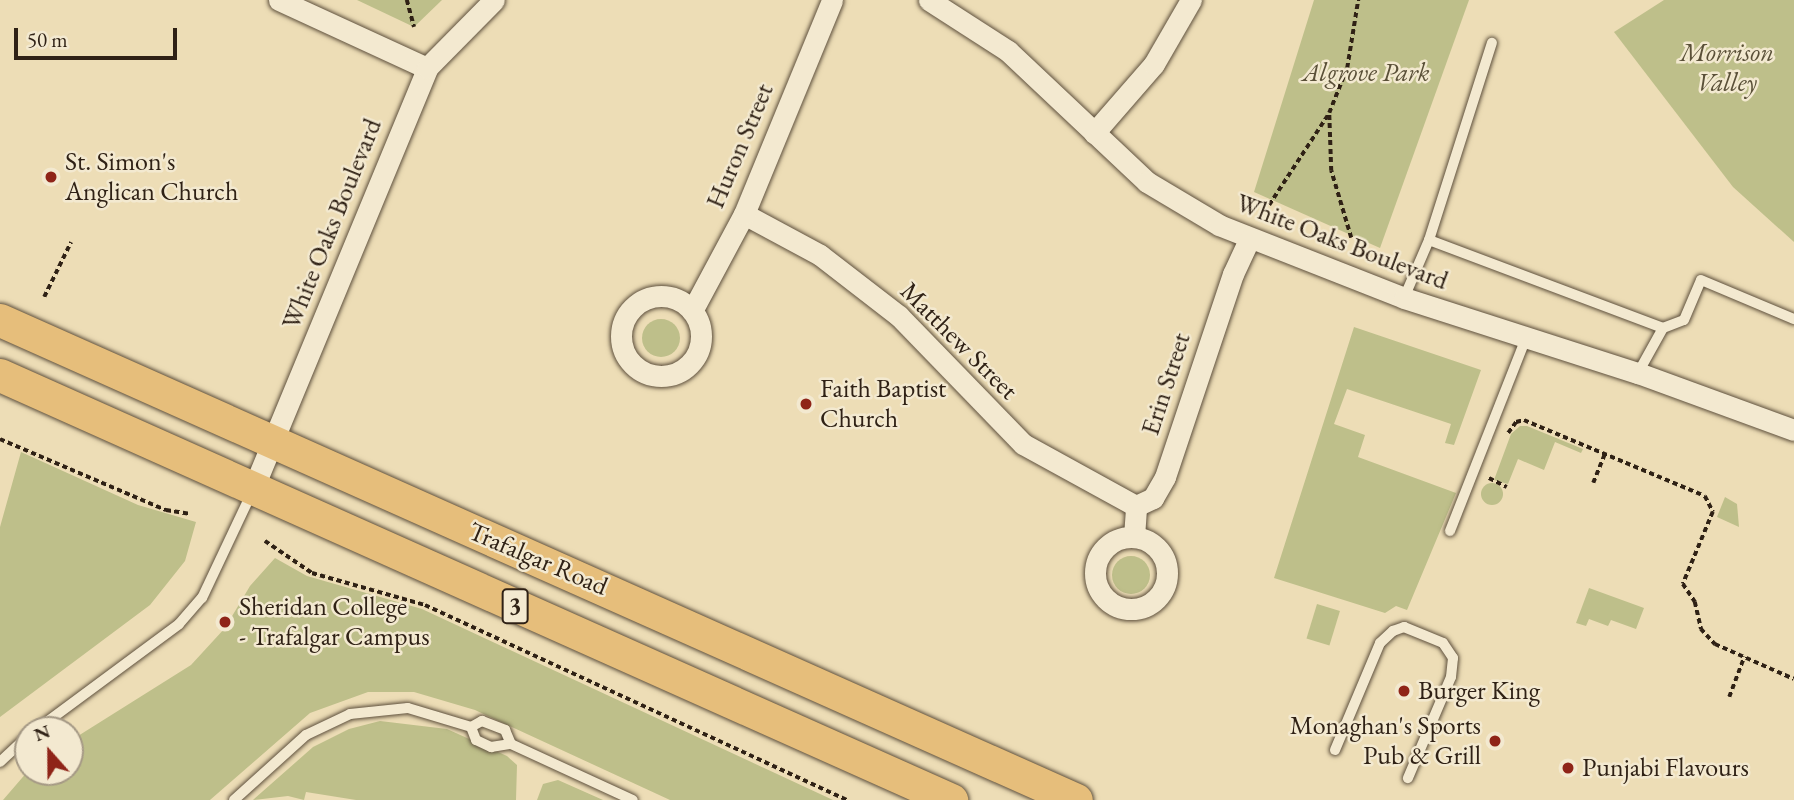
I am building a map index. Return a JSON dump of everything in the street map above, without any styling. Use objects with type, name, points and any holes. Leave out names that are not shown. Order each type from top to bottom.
[{"type":"main road","name":"Trafalgar Road","points":[[0,320],[1076,800]]},
{"type":"main road","name":"Trafalgar Road","points":[[0,375],[951,800]]},
{"type":"street","points":[[279,0],[428,68]]},
{"type":"street","name":"White Oaks Boulevard","points":[[253,489],[428,68],[494,0]]},
{"type":"street","name":"Huron Street","points":[[692,311],[744,214],[832,0]]},
{"type":"street","name":"White Oaks Boulevard","points":[[929,0],[1008,51],[1147,182],[1181,206],[1249,239],[1404,298],[1638,373],[1794,430]]},
{"type":"street","points":[[1094,133],[1154,64],[1191,0]]},
{"type":"street","name":"Matthew Street","points":[[744,214],[820,255],[899,316],[1023,444],[1136,506]]},
{"type":"street","name":"Erin Street","points":[[1136,506],[1153,498],[1165,477],[1233,274],[1249,239]]},
{"type":"street","points":[[1134,537],[1136,506]]},
{"type":"lane","points":[[1404,298],[1429,240],[1492,43]]},
{"type":"lane","points":[[1429,240],[1663,328]]},
{"type":"lane","points":[[1638,373],[1663,328],[1684,320],[1701,280],[1794,319]]},
{"type":"lane","points":[[1451,531],[1526,338]]},
{"type":"lane","points":[[55,716],[178,624],[201,598],[253,489]]},
{"type":"lane","points":[[1335,750],[1380,643],[1393,631],[1404,627],[1443,643],[1452,658],[1451,677],[1408,778]]},
{"type":"lane","points":[[234,800],[306,735],[350,714],[408,708],[471,727],[482,721],[505,730],[511,744]]},
{"type":"lane","points":[[471,727],[476,740],[491,747],[511,744],[633,800]]},
{"type":"lane","points":[[0,762],[14,749]]},
{"type":"path","points":[[407,0],[414,27]]},
{"type":"path","points":[[1269,205],[1329,113],[1347,68],[1351,21],[1358,0]]},
{"type":"path","points":[[1329,113],[1331,171],[1351,238]]},
{"type":"path","points":[[44,297],[71,242]]},
{"type":"path","points":[[1504,442],[1516,422],[1524,420],[1710,501],[1713,512],[1683,584],[1707,637],[1794,679]]},
{"type":"path","points":[[0,439],[166,510],[191,514]]},
{"type":"path","points":[[1592,483],[1605,454]]},
{"type":"path","points":[[1493,467],[1488,480],[1507,487]]},
{"type":"path","points":[[265,541],[312,573],[425,605],[847,800]]},
{"type":"path","points":[[1729,697],[1744,657]]},
{"type":"green space","points":[[357,0],[442,0],[414,27]]},
{"type":"green space","name":"Algrove Park","points":[[1314,0],[1469,0],[1380,248],[1254,192]]},
{"type":"green space","name":"Morrison Valley","points":[[1664,0],[1794,0],[1794,242],[1733,187],[1614,32]]},
{"type":"green space","points":[[661,319],[675,324],[680,338],[675,352],[661,357],[647,352],[642,338],[647,324]]},
{"type":"green space","points":[[1354,327],[1481,370],[1454,445],[1445,443],[1451,424],[1347,389],[1334,424],[1365,435],[1358,457],[1456,493],[1407,610],[1396,606],[1385,613],[1274,578]]},
{"type":"green space","points":[[1520,426],[1527,426],[1583,449],[1581,453],[1555,442],[1544,470],[1518,459],[1508,484],[1494,480],[1511,434]]},
{"type":"green space","points":[[21,452],[138,505],[196,522],[185,561],[150,605],[0,717],[0,527]]},
{"type":"green space","points":[[1492,483],[1502,490],[1503,494],[1496,504],[1492,505],[1482,498],[1481,494],[1488,484]]},
{"type":"green space","points":[[1725,497],[1737,504],[1739,527],[1717,517]]},
{"type":"green space","points":[[1131,556],[1145,561],[1150,575],[1145,589],[1131,594],[1117,589],[1112,575],[1117,561]]},
{"type":"green space","points":[[275,558],[307,576],[422,609],[833,800],[670,800],[475,710],[414,692],[368,692],[310,713],[210,800],[3,800],[15,786],[84,786],[84,732],[191,665],[225,628],[250,586]]},
{"type":"green space","points":[[1589,588],[1644,608],[1636,629],[1611,620],[1608,626],[1589,619],[1586,626],[1576,623]]},
{"type":"green space","points":[[1317,604],[1340,611],[1329,645],[1306,638]]},
{"type":"green space","points":[[380,721],[447,729],[507,756],[517,765],[516,800],[356,800],[306,792],[304,800],[288,796],[253,800],[313,747],[349,729]]},
{"type":"green space","points":[[558,780],[603,800],[537,800],[543,784]]},
{"type":"place","name":"St. Simon's Anglican Church","points":[[51,177]]},
{"type":"place","name":"Faith Baptist Church","points":[[806,404]]},
{"type":"place","name":"Sheridan College - Trafalgar Campus","points":[[225,622]]},
{"type":"place","name":"Burger King","points":[[1404,691]]},
{"type":"place","name":"Monaghan's Sports Pub & Grill","points":[[1495,741]]},
{"type":"place","name":"Punjabi Flavours","points":[[1568,768]]}]
